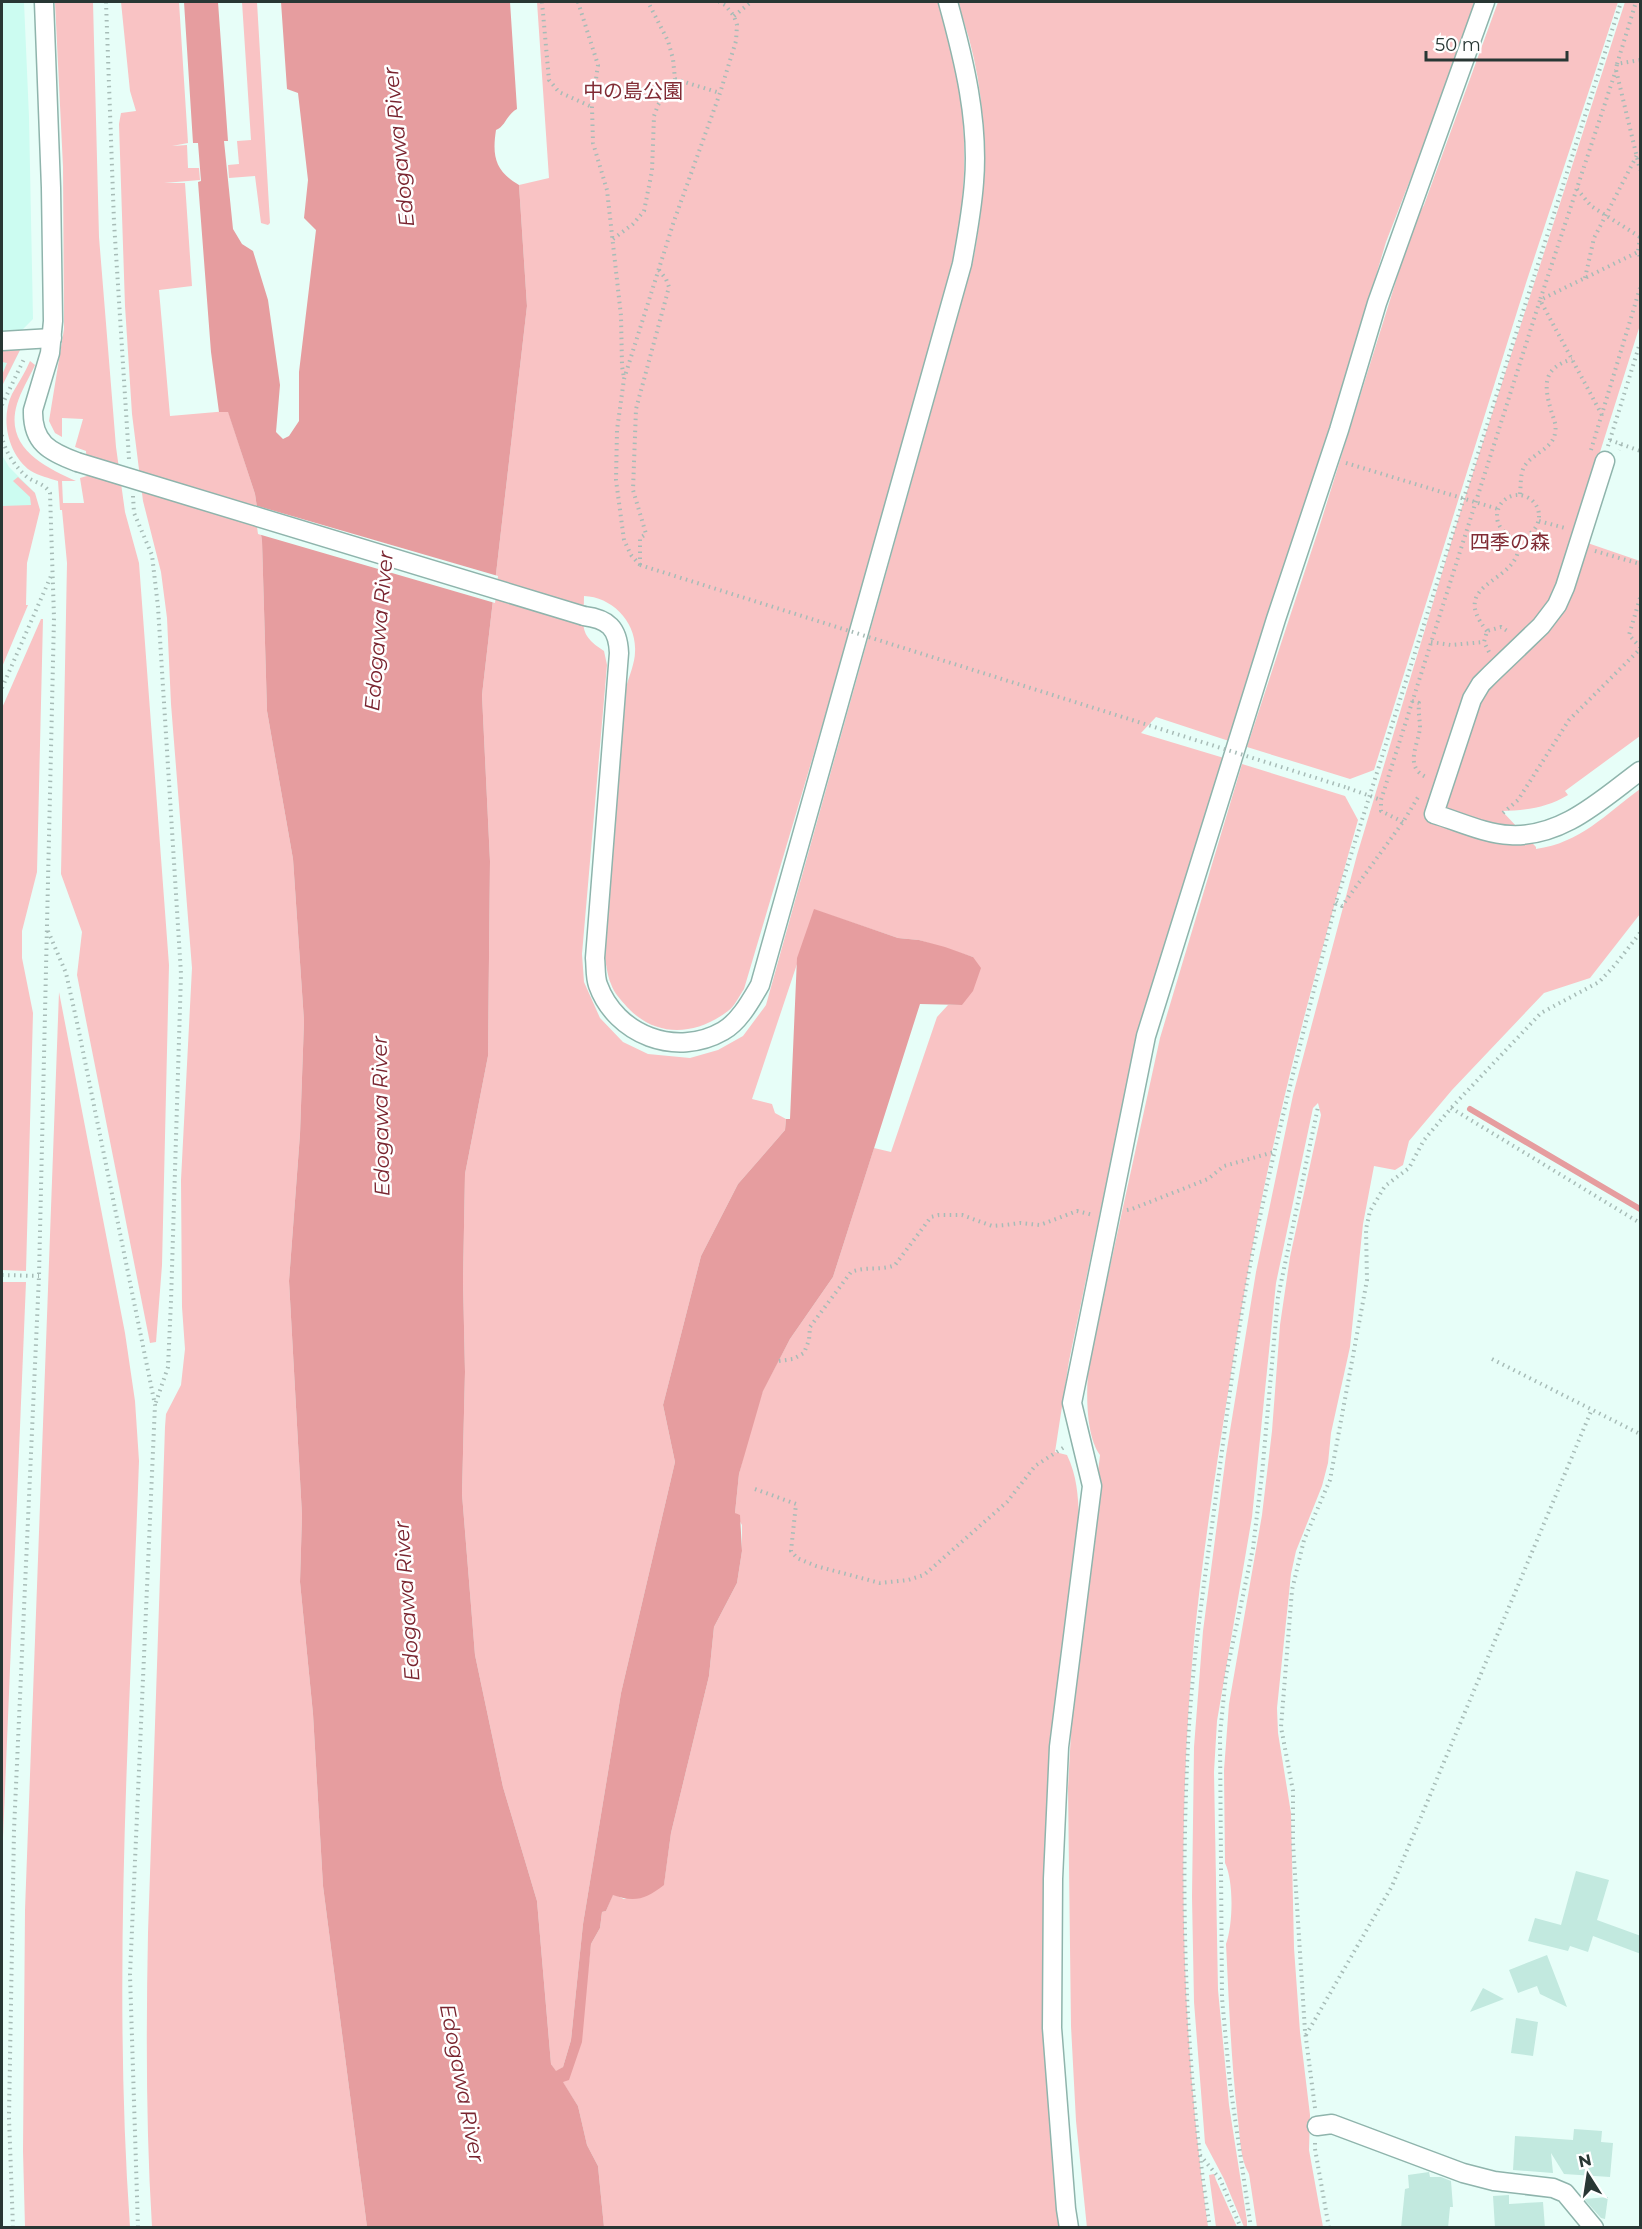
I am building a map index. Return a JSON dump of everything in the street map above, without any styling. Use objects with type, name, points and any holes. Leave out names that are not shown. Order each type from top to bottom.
[{"type":"street","points":[[44,2],[51,188],[52,339],[33,410],[35,431],[45,446],[63,457],[596,618],[609,624],[619,639],[619,646],[595,958],[597,983],[605,1001],[618,1018],[638,1033],[657,1041],[681,1043],[705,1039],[724,1031],[747,1008],[760,986],[962,264],[970,218],[975,145],[971,100],[948,2]]},
{"type":"street","points":[[1070,2228],[1066,2210],[1052,2028],[1053,1879],[1059,1747],[1092,1486],[1072,1403],[1146,1036],[1377,303],[1485,2]]},
{"type":"street","points":[[2,341],[52,339]]},
{"type":"street","points":[[1597,459],[1565,587],[1557,605],[1541,626],[1481,684],[1465,718],[1434,814],[1499,833],[1523,835],[1540,832],[1572,820],[1641,771]]},
{"type":"street","points":[[1317,2126],[1332,2124],[1463,2173],[1494,2181],[1553,2188],[1565,2193],[1594,2228]]},
{"type":"path","points":[[106,2],[114,222],[130,466]]},
{"type":"path","points":[[542,2],[549,80],[560,92],[592,108]]},
{"type":"path","points":[[578,2],[598,65],[592,108],[593,143],[607,190],[621,316],[624,379]]},
{"type":"path","points":[[613,239],[633,224],[644,211],[652,171],[654,116],[658,105],[675,79],[674,59],[668,41],[648,2]]},
{"type":"path","points":[[719,2],[726,5],[734,16],[737,25],[736,41],[720,93],[674,221],[624,379],[617,430],[616,480],[624,540],[640,566],[1381,800]]},
{"type":"path","points":[[734,16],[751,2]]},
{"type":"path","points":[[1210,2228],[1200,2154],[1187,1998],[1185,1873],[1188,1743],[1197,1635],[1235,1353],[1253,1250],[1313,988],[1336,902],[1621,2]]},
{"type":"path","points":[[1403,822],[1381,811],[1381,800],[1636,2]]},
{"type":"path","points":[[1617,64],[1641,60]]},
{"type":"path","points":[[1616,70],[1641,170]]},
{"type":"path","points":[[675,79],[720,93]]},
{"type":"path","points":[[1585,278],[1594,238],[1637,155]]},
{"type":"path","points":[[1540,300],[1639,254],[1640,236],[1586,202],[1576,188]]},
{"type":"path","points":[[640,566],[640,538],[646,534],[633,490],[636,409],[669,287],[659,270]]},
{"type":"path","points":[[1597,459],[1602,415],[1641,288]]},
{"type":"path","points":[[1540,300],[1602,415]]},
{"type":"path","points":[[2,405],[32,338]]},
{"type":"path","points":[[1597,459],[1641,343]]},
{"type":"path","points":[[1520,494],[1521,474],[1525,464],[1551,443],[1555,435],[1547,378],[1552,368],[1572,359]]},
{"type":"path","points":[[2,435],[10,456],[27,477],[47,488],[50,494],[53,630],[39,1276],[14,1830],[9,2117],[13,2228]]},
{"type":"path","points":[[1621,444],[1641,451]]},
{"type":"path","points":[[1330,458],[1497,509]]},
{"type":"path","points":[[132,489],[134,513],[152,555],[159,607],[181,974],[168,1367],[155,1405]]},
{"type":"path","points":[[1520,494],[1537,506],[1539,521],[1531,533],[1518,537],[1505,533],[1500,528],[1497,522],[1497,509],[1506,498],[1520,494]]},
{"type":"path","points":[[1562,538],[1568,518]]},
{"type":"path","points":[[1539,521],[1565,528]]},
{"type":"path","points":[[1489,652],[1484,642],[1487,631],[1475,613],[1474,600],[1487,582],[1515,563],[1518,537]]},
{"type":"path","points":[[1588,549],[1641,564]]},
{"type":"path","points":[[2,688],[52,573]]},
{"type":"path","points":[[1503,813],[1518,800],[1569,720],[1641,648],[1629,635],[1641,598]]},
{"type":"path","points":[[1505,637],[1516,625]]},
{"type":"path","points":[[1487,631],[1501,627],[1510,632]]},
{"type":"path","points":[[1431,642],[1451,645],[1484,642]]},
{"type":"path","points":[[1482,659],[1495,647]]},
{"type":"path","points":[[1412,701],[1419,703],[1420,729],[1415,746],[1414,765],[1418,773],[1426,777]]},
{"type":"path","points":[[1336,902],[1342,906],[1403,822],[1419,796],[1430,769]]},
{"type":"path","points":[[46,927],[66,973],[155,1405],[130,1975],[138,2228]]},
{"type":"path","points":[[1329,2228],[1315,2149],[1317,2126],[1306,2036],[1293,1843],[1293,1791],[1281,1727],[1292,1590],[1304,1540],[1330,1480],[1367,1280],[1366,1229],[1370,1211],[1385,1186],[1409,1168],[1424,1140],[1451,1108],[1541,1013],[1599,982],[1641,933]]},
{"type":"path","points":[[1251,2228],[1230,2084],[1222,1998],[1220,1734],[1226,1675],[1253,1548],[1278,1297],[1318,1107]]},
{"type":"path","points":[[1451,1108],[1641,1223]]},
{"type":"path","points":[[778,1361],[793,1359],[804,1353],[809,1340],[810,1327],[851,1272],[861,1268],[887,1269],[895,1265],[931,1217],[962,1215],[992,1226],[1020,1223],[1040,1225],[1077,1211],[1110,1214],[1132,1209],[1208,1179],[1224,1166],[1274,1152]]},
{"type":"path","points":[[2,1275],[39,1276]]},
{"type":"path","points":[[1492,1359],[1641,1434]]},
{"type":"path","points":[[1306,2036],[1392,1886],[1449,1755],[1592,1409]]},
{"type":"path","points":[[754,1489],[796,1504],[791,1551],[797,1558],[816,1566],[880,1583],[908,1580],[924,1575],[1007,1502],[1035,1466],[1080,1437]]},
{"type":"path","points":[[1200,2154],[1220,2179],[1241,2228]]},
{"type":"shaded area","points":[[2,2],[24,2],[33,319],[21,331],[20,350],[2,386]]},
{"type":"shaded area","points":[[2,455],[9,467],[35,493],[32,505],[2,516]]},
{"type":"green space","points":[[55,2],[93,2],[99,237],[116,447],[125,512],[139,563],[169,965],[162,1265],[156,1342],[150,1343],[77,975],[82,932],[61,874],[67,563],[58,481],[34,473],[23,464],[12,446],[7,425],[8,404],[30,361],[35,365],[17,404],[16,433],[30,454],[40,462],[76,481],[62,481],[63,503],[84,503],[80,478],[87,476],[86,451],[75,447],[83,419],[62,418],[62,437],[55,433],[49,421],[64,329],[63,167]]},
{"type":"green space","points":[[121,2],[179,2],[188,143],[172,146],[187,145],[188,168],[199,168],[200,180],[164,183],[185,183],[192,286],[159,290],[170,416],[228,411],[255,494],[262,541],[267,711],[293,859],[304,1021],[300,1134],[289,1281],[302,1515],[300,1582],[313,1714],[323,1886],[367,2227],[152,2227],[147,2080],[148,1933],[165,1427],[166,1414],[181,1385],[185,1349],[182,1307],[181,1180],[192,968],[171,704],[167,618],[161,572],[143,501],[132,414],[125,306],[119,124],[121,113],[136,111],[130,91]]},
{"type":"green space","points":[[242,2],[257,2],[270,223],[268,225],[261,223],[255,176],[229,178],[228,165],[239,164],[237,141],[251,140]]},
{"type":"green space","name":"中の島公園","points":[[537,2],[938,2],[948,33],[960,95],[964,157],[963,189],[955,253],[846,645],[744,989],[728,1011],[702,1025],[689,1029],[663,1028],[638,1017],[618,996],[608,977],[604,952],[626,688],[634,661],[635,641],[621,613],[604,601],[584,596],[583,622],[586,634],[595,645],[604,651],[607,665],[582,954],[584,982],[600,1018],[623,1042],[648,1054],[690,1058],[718,1050],[743,1036],[766,1005],[973,261],[982,196],[983,130],[981,98],[975,65],[968,33],[957,2],[1479,2],[1386,242],[1343,386],[1266,619],[1229,741],[1156,717],[1141,733],[1224,758],[1137,1035],[1069,1361],[1055,1452],[1067,1455],[1073,1470],[1079,1517],[1052,1724],[1049,1808],[1065,2227],[604,2227],[598,2166],[587,2145],[578,2106],[562,2081],[588,1970],[591,1944],[600,1928],[602,1912],[606,1911],[613,1894],[624,1899],[664,1884],[671,1833],[709,1676],[714,1627],[737,1583],[742,1551],[742,1525],[735,1513],[739,1474],[763,1390],[790,1339],[833,1277],[874,1148],[891,1152],[937,1017],[948,1005],[962,1005],[973,957],[919,940],[898,938],[815,910],[752,1099],[772,1104],[775,1113],[786,1119],[785,1130],[738,1184],[701,1256],[663,1405],[675,1462],[621,1693],[583,1924],[571,2040],[563,2067],[556,2072],[551,2064],[537,1901],[503,1787],[475,1655],[462,1494],[465,1372],[463,1281],[465,1174],[488,1056],[490,861],[482,695],[527,306],[519,185],[549,178]]},
{"type":"green space","points":[[1498,2],[1618,2],[1526,283],[1374,770],[1350,779],[1247,747],[1319,528],[1414,223],[1424,205]]},
{"type":"green space","name":"四季の森","points":[[1625,2],[1640,2],[1640,325],[1573,538],[1640,561],[1640,736],[1565,791],[1568,795],[1536,808],[1502,811],[1536,849],[1552,846],[1579,834],[1640,789],[1640,914],[1590,978],[1544,993],[1452,1090],[1409,1141],[1403,1165],[1395,1170],[1374,1166],[1363,1224],[1350,1347],[1331,1433],[1328,1463],[1322,1486],[1296,1551],[1291,1574],[1277,1708],[1278,1733],[1291,1813],[1294,1948],[1300,2032],[1310,2115],[1309,2150],[1323,2227],[1257,2227],[1249,2174],[1241,2148],[1232,2054],[1226,1944],[1232,1903],[1230,1881],[1225,1863],[1224,1770],[1229,1704],[1262,1515],[1272,1431],[1280,1325],[1290,1257],[1321,1115],[1318,1103],[1313,1108],[1276,1283],[1252,1517],[1217,1721],[1214,1772],[1218,1990],[1229,2105],[1247,2221],[1247,2227],[1244,2227],[1224,2179],[1205,2143],[1194,2002],[1192,1897],[1194,1747],[1203,1631],[1226,1455],[1256,1272],[1293,1095],[1357,855],[1460,513]]},
{"type":"green space","points":[[20,350],[2,386],[2,375],[7,363],[2,362],[2,351]]},
{"type":"green space","points":[[18,477],[35,493],[40,510],[27,563],[26,605],[28,605],[2,667],[2,506],[31,505],[30,497],[13,481]]},
{"type":"green space","points":[[41,619],[43,619],[37,872],[22,931],[22,958],[33,1013],[26,1271],[2,1270],[2,708]]},
{"type":"green space","points":[[1242,764],[1345,796],[1358,820],[1296,1048],[1263,1191],[1233,1359],[1197,1610],[1188,1714],[1185,1788],[1184,1935],[1192,2081],[1208,2227],[1087,2228],[1076,2121],[1071,2026],[1068,1788],[1074,1678],[1100,1455],[1089,1424],[1087,1385],[1089,1363],[1160,1038]]},
{"type":"green space","points":[[59,992],[125,1333],[135,1401],[139,1461],[124,1844],[123,2036],[130,2227],[25,2227],[23,2151],[25,1910]]},
{"type":"green space","points":[[2,1282],[26,1282],[2,1862]]},
{"type":"green space","points":[[1214,2174],[1237,2227],[1216,2227],[1209,2175]]},
{"type":"water","name":"Edogawa River","points":[[184,2],[218,2],[228,141],[224,141],[233,229],[242,244],[253,251],[268,300],[280,385],[276,432],[283,439],[289,436],[299,421],[299,372],[316,230],[304,218],[308,180],[298,93],[287,89],[281,2],[510,2],[517,109],[496,130],[495,155],[500,168],[519,185],[527,306],[482,695],[490,861],[488,1056],[465,1174],[463,1281],[465,1372],[462,1494],[475,1655],[503,1787],[537,1901],[551,2064],[556,2071],[563,2067],[571,2040],[583,1924],[621,1693],[675,1462],[663,1405],[701,1256],[738,1184],[785,1130],[786,1119],[790,1119],[797,958],[814,909],[898,938],[919,940],[945,947],[973,957],[981,968],[973,991],[962,1005],[920,1004],[833,1277],[790,1339],[763,1391],[739,1474],[735,1513],[740,1515],[742,1551],[737,1583],[714,1627],[709,1676],[671,1833],[664,1885],[652,1894],[640,1898],[628,1899],[613,1895],[606,1911],[602,1912],[600,1928],[591,1944],[582,2042],[569,2080],[563,2082],[578,2106],[587,2145],[598,2166],[604,2227],[367,2227],[323,1886],[313,1714],[300,1582],[302,1515],[289,1281],[300,1134],[304,1021],[293,859],[267,711],[262,541],[255,494],[228,412],[219,412],[211,352],[198,182],[201,181],[198,143],[193,143]]},
{"type":"pier","points":[[254,505],[498,576],[495,603],[258,534]]},
{"type":"building","points":[[1576,1871],[1609,1880],[1597,1920],[1641,1936],[1641,1954],[1593,1936],[1588,1952],[1570,1946],[1568,1951],[1528,1941],[1535,1918],[1561,1925]]},
{"type":"building","points":[[1547,1955],[1567,2007],[1540,1994],[1537,1986],[1518,1993],[1509,1970]]},
{"type":"building","points":[[1483,1988],[1504,1999],[1470,2012]]},
{"type":"building","points":[[1516,2018],[1538,2022],[1533,2056],[1511,2053]]},
{"type":"building","points":[[1574,2129],[1602,2131],[1601,2142],[1613,2143],[1610,2177],[1564,2174],[1551,2153],[1553,2173],[1513,2170],[1515,2136],[1573,2140]]},
{"type":"building","points":[[1429,2172],[1430,2177],[1441,2177],[1451,2181],[1453,2207],[1450,2207],[1448,2228],[1401,2228],[1405,2189],[1409,2188],[1408,2175]]},
{"type":"building","points":[[1509,2195],[1509,2204],[1543,2202],[1545,2228],[1495,2228],[1493,2196]]},
{"type":"building","points":[[1608,2197],[1605,2219],[1601,2218],[1584,2199]]},
{"type":"waterway","points":[[1470,1109],[1640,1209]]}]
